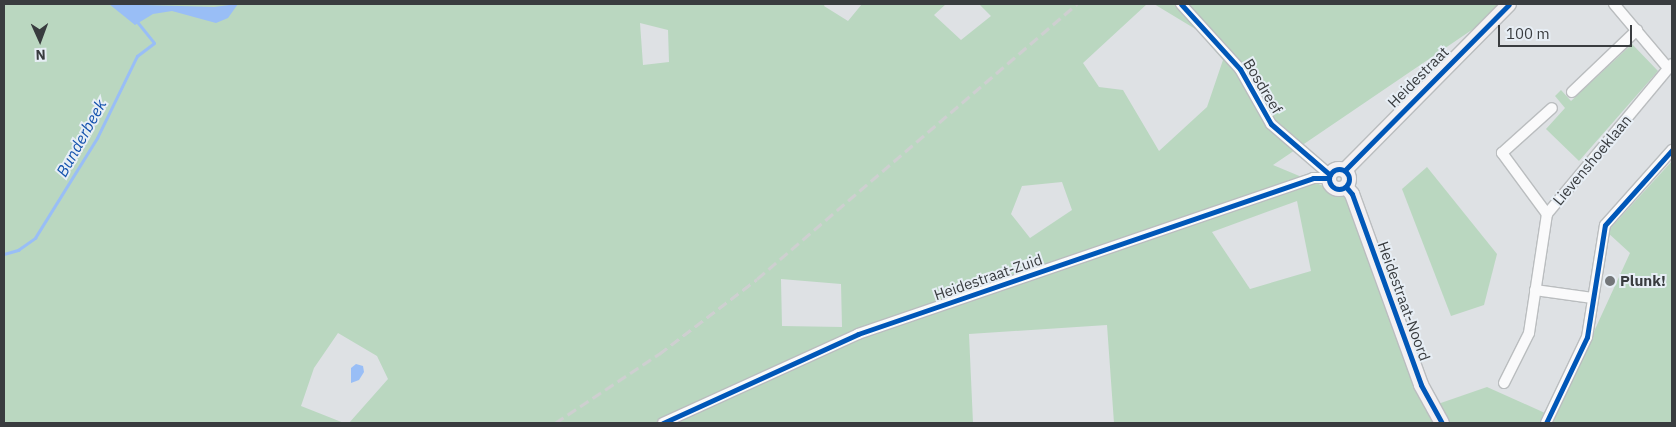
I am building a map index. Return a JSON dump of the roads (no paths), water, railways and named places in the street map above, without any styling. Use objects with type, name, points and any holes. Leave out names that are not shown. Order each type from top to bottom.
[{"type":"street","name":"Bosdreef","points":[[1181,4],[1240,69],[1271,124],[1329,176]]},
{"type":"street","name":"Heidestraat","points":[[1345,170],[1509,4]]},
{"type":"street","points":[[1614,4],[1670,66]]},
{"type":"street","points":[[1572,92],[1637,30]]},
{"type":"street","name":"Lievenshoeklaan","points":[[1504,383],[1529,333],[1547,214],[1670,66]]},
{"type":"street","points":[[1547,214],[1502,153],[1552,108]]},
{"type":"street","points":[[1546,423],[1588,337],[1592,298],[1605,225],[1672,150]]},
{"type":"street","points":[[1333,170],[1345,170],[1350,178],[1346,187],[1334,188],[1329,176],[1333,170]]},
{"type":"street","name":"Heidestraat-Zuid","points":[[663,423],[851,337],[1313,178],[1329,176]]},
{"type":"street","name":"Heidestraat-Noord","points":[[1346,187],[1352,194],[1421,385],[1442,423]]},
{"type":"street","points":[[1535,290],[1592,298]]},
{"type":"water","points":[[109,4],[214,7],[238,4],[228,18],[216,23],[172,11],[153,14],[135,25]]},
{"type":"water","points":[[356,364],[363,366],[364,372],[359,380],[351,383],[351,368]]},
{"type":"waterway","name":"Bunderbeek","points":[[4,254],[18,250],[35,238],[97,138],[137,56],[154,43],[138,23]]},
{"type":"railway","points":[[555,423],[659,354],[757,279],[1077,4]]},
{"type":"place","name":"Plunk!","points":[[1610,281]]}]
